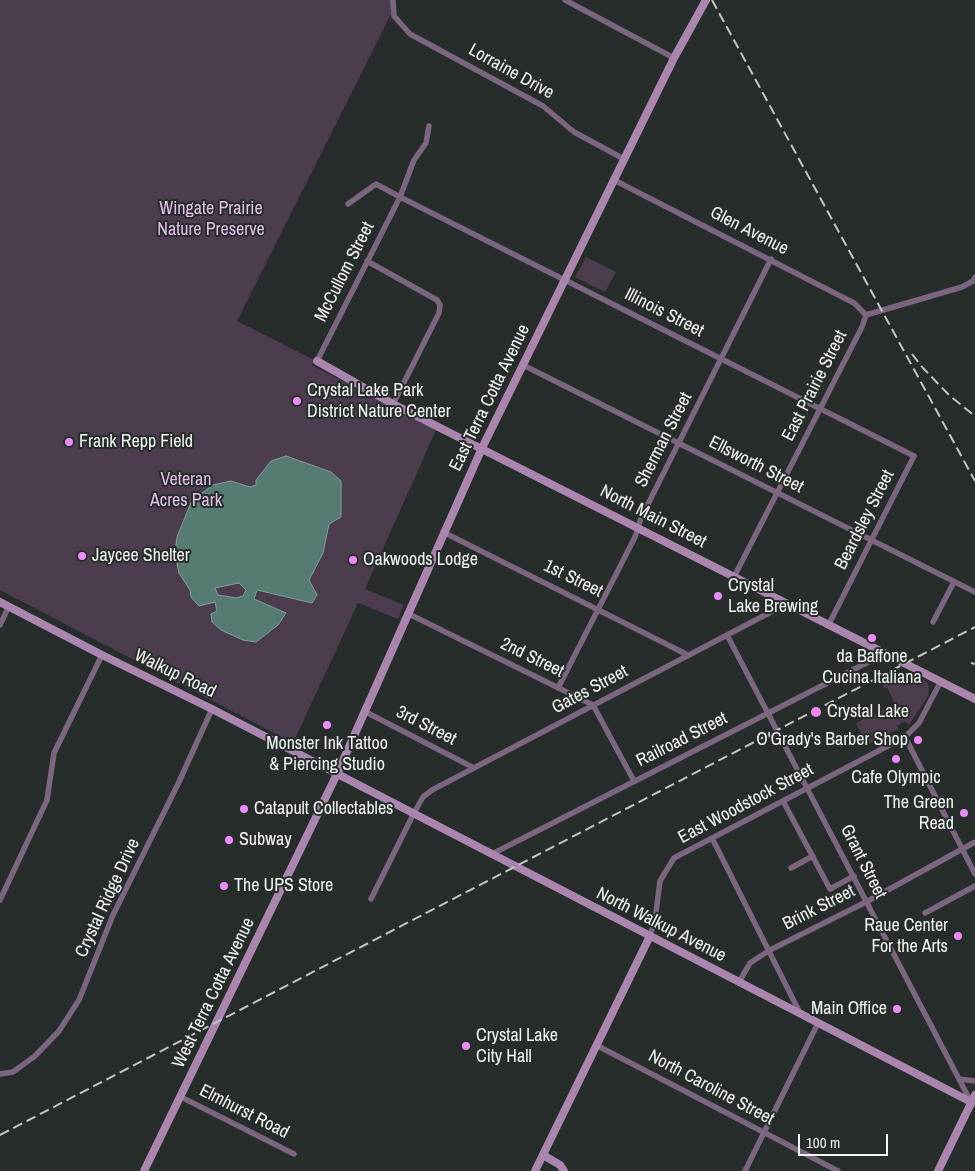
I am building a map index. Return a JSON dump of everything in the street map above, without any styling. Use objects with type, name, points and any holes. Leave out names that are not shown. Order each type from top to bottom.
[{"type":"street","points":[[565,0],[674,58]]},
{"type":"street","name":"East Terra Cotta Avenue","points":[[682,42],[700,0]]},
{"type":"street","name":"East Terra Cotta Avenue","points":[[337,774],[482,448],[682,42],[706,0]]},
{"type":"street","name":"Lorraine Drive","points":[[393,2],[394,16],[410,34],[543,106],[574,132],[624,159]]},
{"type":"street","name":"McCullom Street","points":[[317,362],[400,197],[414,160],[426,143],[429,126]]},
{"type":"street","name":"Glen Avenue","points":[[614,180],[854,303],[866,315]]},
{"type":"street","name":"Illinois Street","points":[[348,204],[376,184],[914,456]]},
{"type":"street","name":"Sherman Street","points":[[558,688],[599,608],[638,527],[640,518],[771,259]]},
{"type":"street","points":[[368,261],[436,300],[440,306],[439,313],[393,404]]},
{"type":"street","name":"East Prairie Street","points":[[735,576],[862,327],[866,315],[962,287],[974,280]]},
{"type":"street","name":"North Main Street","points":[[317,362],[393,404],[975,699]]},
{"type":"street","name":"Ellsworth Street","points":[[523,365],[975,592]]},
{"type":"street","name":"Beardsley Street","points":[[829,624],[914,456]]},
{"type":"street","name":"1st Street","points":[[444,532],[599,608],[688,655]]},
{"type":"street","points":[[933,622],[954,582]]},
{"type":"street","name":"Walkup Road","points":[[0,602],[102,655],[212,708],[337,774]]},
{"type":"street","name":"Gates Street","points":[[371,899],[414,813],[427,793],[788,603]]},
{"type":"street","points":[[0,625],[9,606]]},
{"type":"street","name":"2nd Street","points":[[407,613],[593,705]]},
{"type":"street","name":"Grant Street","points":[[728,635],[959,1079],[974,1100]]},
{"type":"street","name":"Railroad Street","points":[[492,854],[886,653]]},
{"type":"street","points":[[0,900],[47,800],[54,753],[102,655]]},
{"type":"street","points":[[941,681],[919,723],[905,737],[975,874]]},
{"type":"street","points":[[593,705],[634,781]]},
{"type":"street","name":"Crystal Ridge Drive","points":[[0,1074],[13,1072],[35,1056],[59,1031],[79,1000],[113,915],[170,800],[212,708]]},
{"type":"street","name":"3rd Street","points":[[364,711],[474,768]]},
{"type":"street","name":"East Woodstock Street","points":[[650,936],[656,920],[660,881],[674,858],[905,737]]},
{"type":"street","name":"North Walkup Avenue","points":[[337,774],[818,1023],[974,1100]]},
{"type":"street","name":"West Terra Cotta Avenue","points":[[144,1171],[337,774]]},
{"type":"street","points":[[783,801],[830,889],[854,876]]},
{"type":"street","points":[[712,838],[770,950],[800,1013]]},
{"type":"street","name":"Brink Street","points":[[739,982],[750,963],[770,950],[866,902],[975,842]]},
{"type":"street","points":[[790,868],[813,856]]},
{"type":"street","points":[[925,913],[975,886]]},
{"type":"street","points":[[535,1171],[650,936]]},
{"type":"street","points":[[745,1171],[818,1023]]},
{"type":"street","name":"North Caroline Street","points":[[596,1045],[838,1171]]},
{"type":"street","points":[[959,1079],[975,1081]]},
{"type":"street","name":"Elmhurst Road","points":[[181,1097],[294,1154]]},
{"type":"street","points":[[938,1171],[974,1100]]},
{"type":"street","points":[[543,1155],[560,1165],[564,1171]]},
{"type":"green space","name":"Veteran Acres Park","points":[[0,0],[393,0],[393,10],[237,321],[314,360],[312,365],[436,430],[365,589],[404,605],[398,619],[358,603],[293,743],[0,590]]},
{"type":"green space","points":[[586,257],[616,272],[605,292],[575,277]]},
{"type":"green space","points":[[907,671],[927,682],[929,688],[928,696],[909,725],[905,721],[897,726],[899,729],[867,745],[856,723],[895,704],[887,687],[884,688],[882,685]]},
{"type":"shaded area","points":[[286,456],[331,472],[341,481],[341,517],[329,524],[323,553],[309,580],[317,595],[312,603],[257,590],[254,599],[286,613],[278,625],[256,642],[243,640],[221,630],[212,622],[211,614],[217,611],[215,602],[199,606],[191,597],[190,590],[179,573],[175,554],[177,537],[192,500],[213,485],[231,481],[250,487],[256,485],[256,480],[271,461]],"holes":[[[239,583],[246,590],[243,596],[236,598],[218,595],[215,588]]]},
{"type":"railway","points":[[712,0],[975,481]]},
{"type":"railway","points":[[912,354],[950,396],[975,416]]},
{"type":"railway","points":[[0,1135],[975,627]]},
{"type":"railway","points":[[971,663],[975,664]]},
{"type":"place","name":"Crystal Lake Park District Nature Center","points":[[297,401]]},
{"type":"place","name":"Frank Repp Field","points":[[69,442]]},
{"type":"place","name":"Jaycee Shelter","points":[[82,556]]},
{"type":"place","name":"Oakwoods Lodge","points":[[353,560]]},
{"type":"place","name":"Crystal Lake Brewing","points":[[718,596]]},
{"type":"place","name":"da Baffone Cucina Italiana","points":[[872,638]]},
{"type":"place","name":"Crystal Lake","points":[[816,712]]},
{"type":"place","name":"Monster Ink Tattoo & Piercing Studio","points":[[327,725]]},
{"type":"place","name":"O'Grady's Barber Shop","points":[[918,740]]},
{"type":"place","name":"Cafe Olympic","points":[[896,759]]},
{"type":"place","name":"Catapult Collectables","points":[[244,809]]},
{"type":"place","name":"The Green Read","points":[[964,813]]},
{"type":"place","name":"Subway","points":[[229,840]]},
{"type":"place","name":"The UPS Store","points":[[224,886]]},
{"type":"place","name":"Raue Center For the Arts","points":[[958,936]]},
{"type":"place","name":"Main Office","points":[[897,1009]]},
{"type":"place","name":"Crystal Lake City Hall","points":[[466,1046]]},
{"type":"park label","name":"Wingate Prairie Nature Preserve","points":[[211,219]]}]
